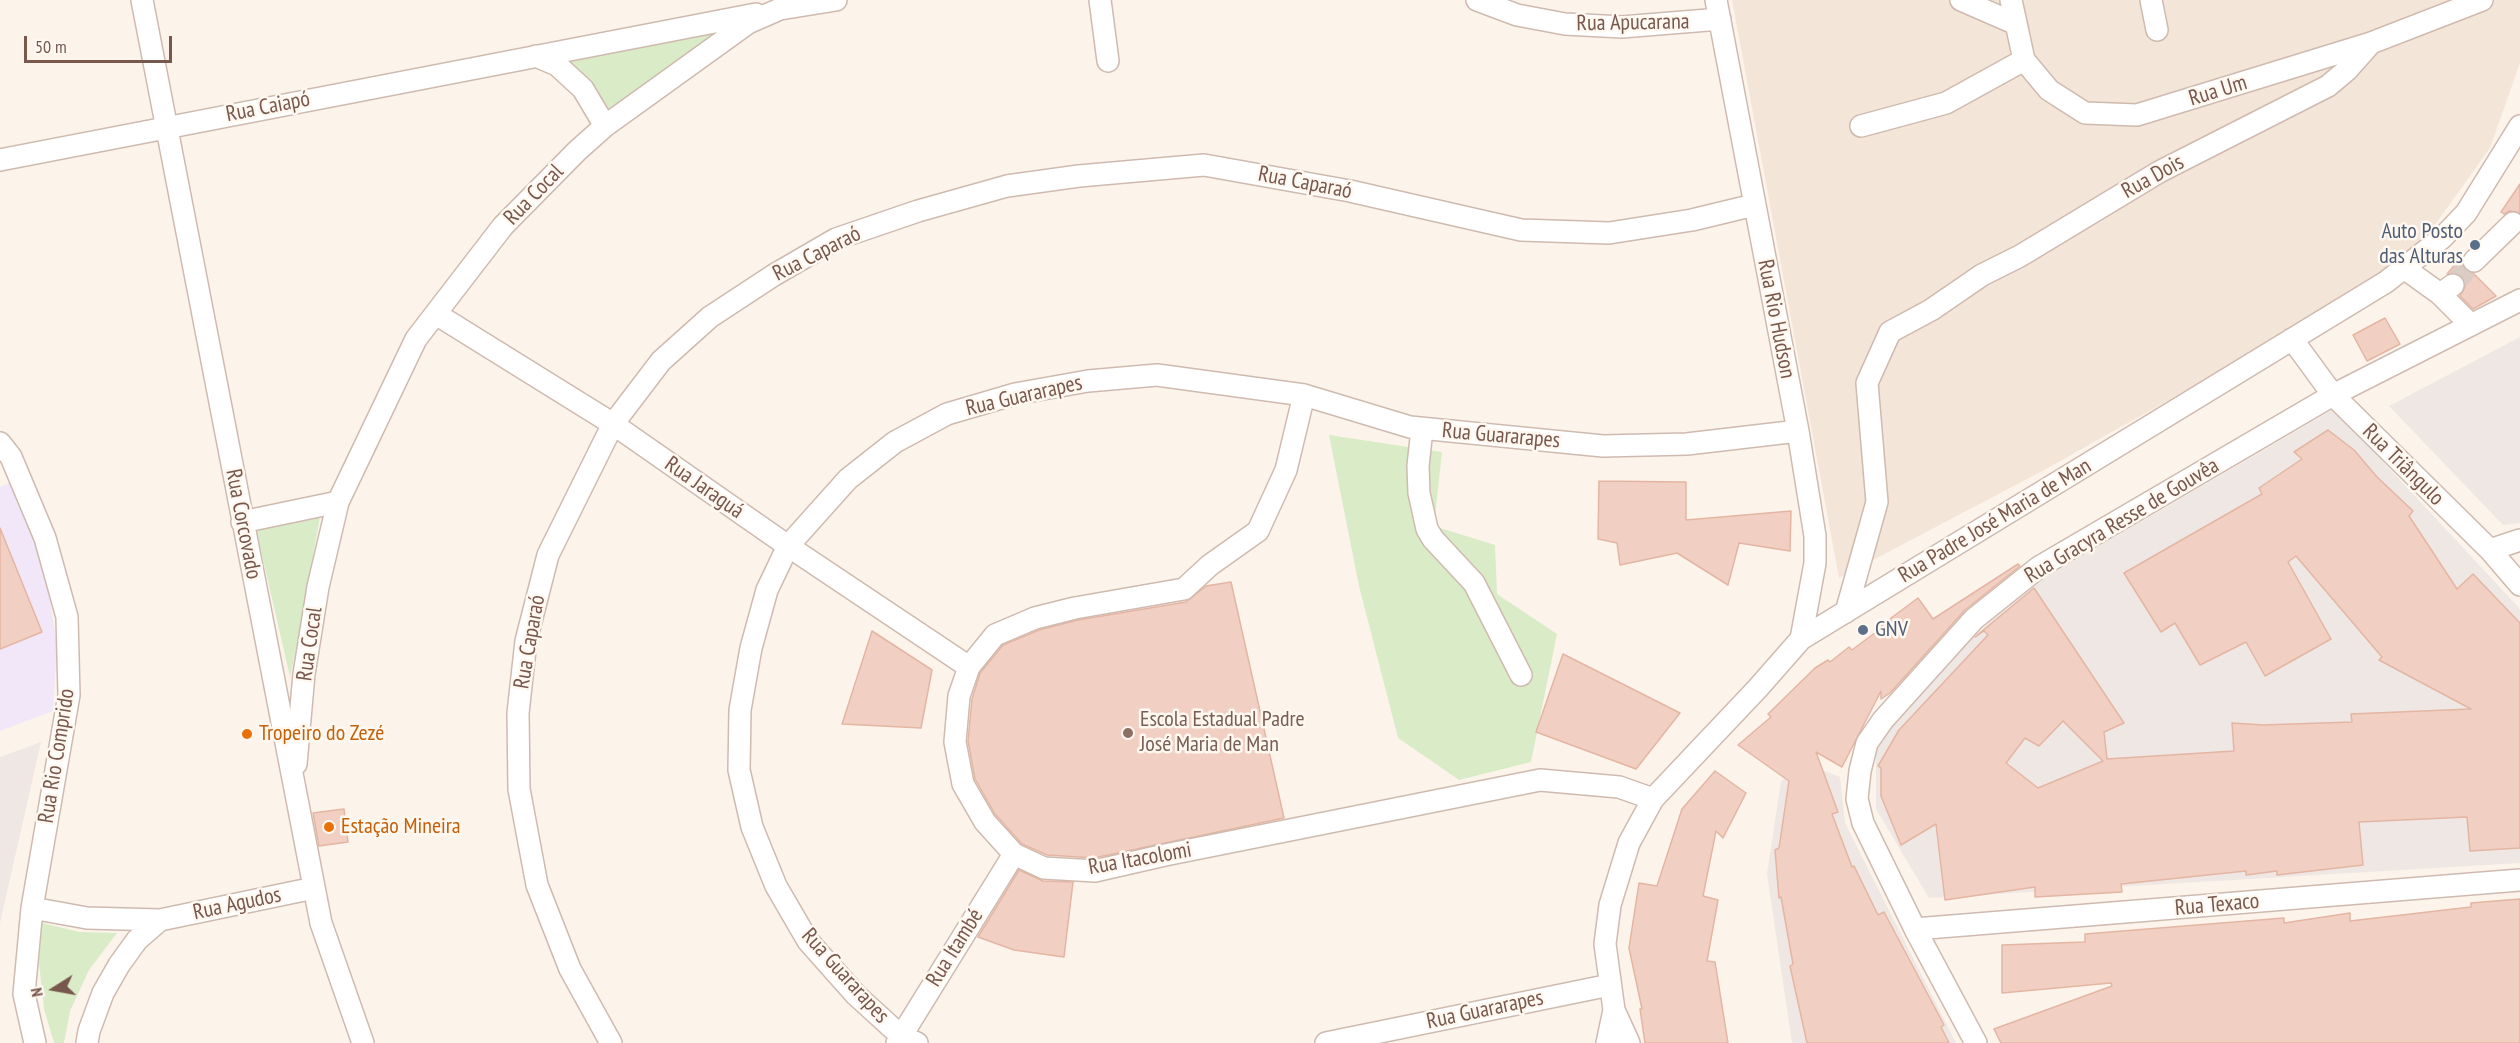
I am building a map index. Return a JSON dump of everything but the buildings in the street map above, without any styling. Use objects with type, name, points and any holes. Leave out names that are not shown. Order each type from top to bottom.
[{"type":"street","name":"Rua Corcovado","points":[[142,0],[321,923],[330,955],[363,1043]]},
{"type":"street","name":"Rua Cocal","points":[[294,788],[306,663],[318,587],[338,502],[416,339],[503,226],[605,126],[748,23],[780,9],[836,0]]},
{"type":"street","points":[[1100,0],[1108,61]]},
{"type":"street","name":"Rua Apucarana","points":[[1477,0],[1517,15],[1565,24],[1622,27],[1718,10]]},
{"type":"street","points":[[1961,0],[2016,24]]},
{"type":"street","name":"Rua Um","points":[[2011,0],[2024,60],[2049,90],[2085,113],[2137,115],[2371,43],[2482,0]]},
{"type":"street","points":[[2151,0],[2157,30]]},
{"type":"street","name":"Rua Caiapó","points":[[0,160],[780,9]]},
{"type":"street","name":"Rua Rio Hudson","points":[[1718,10],[1798,431],[1815,537],[1815,563],[1801,639]]},
{"type":"street","name":"Rua Dois","points":[[1846,612],[1877,502],[1867,383],[1890,332],[1931,310],[1982,275],[2020,256],[2159,172],[2328,86],[2347,70],[2371,43]]},
{"type":"street","points":[[536,56],[558,65],[583,89],[605,126]]},
{"type":"street","points":[[1861,126],[1946,102],[2024,60]]},
{"type":"street","name":"Rua Padre José Maria de Man","points":[[1629,1043],[1614,1010],[1605,944],[1610,905],[1629,843],[1653,799],[1801,639],[2386,282],[2442,238],[2466,213],[2520,126]]},
{"type":"street","name":"Rua Caparaó","points":[[611,1043],[570,969],[537,885],[519,789],[518,713],[526,641],[548,555],[613,424],[661,361],[710,317],[774,275],[836,239],[918,211],[1007,186],[1079,176],[1204,165],[1350,191],[1521,231],[1609,233],[1692,220],[1754,205]]},
{"type":"street","points":[[2474,261],[2513,223]]},
{"type":"street","points":[[2404,268],[2446,290],[2471,325]]},
{"type":"street","name":"Rua Gracyra Resse de Gouvêa","points":[[1976,1043],[1915,929],[1863,824],[1857,799],[1860,771],[1867,743],[1883,720],[1974,619],[2039,567],[2333,396],[2520,300]]},
{"type":"street","name":"Rua Jaraguá","points":[[436,314],[613,424],[788,546],[969,667]]},
{"type":"street","name":"Rua Triângulo","points":[[2292,339],[2333,396],[2490,550],[2520,585]]},
{"type":"street","name":"Rua Guararapes","points":[[905,1040],[856,995],[808,941],[776,886],[752,827],[739,770],[740,710],[751,648],[767,590],[788,546],[848,479],[895,442],[947,414],[1015,394],[1088,381],[1157,375],[1304,395],[1422,429],[1603,446],[1687,444],[1798,431]]},
{"type":"street","name":"Rua Itacolomi","points":[[1304,395],[1286,470],[1258,531],[1210,565],[1184,589],[1075,608],[1035,618],[995,635],[969,667],[959,696],[955,742],[963,784],[985,822],[1014,854],[1044,868],[1095,871],[1540,780],[1619,787],[1653,799]]},
{"type":"street","points":[[1422,429],[1418,466],[1419,493],[1427,529],[1433,539],[1474,583],[1521,675]]},
{"type":"street","name":"Rua Rio Comprido","points":[[0,443],[11,457],[45,537],[67,617],[69,695],[32,908],[24,994],[35,1043]]},
{"type":"street","points":[[242,522],[338,502]]},
{"type":"street","points":[[2490,550],[2520,540]]},
{"type":"street","name":"Rua Itambé","points":[[905,1040],[1014,854]]},
{"type":"street","name":"Rua Texaco","points":[[1915,929],[2520,880]]},
{"type":"street","name":"Rua Agudos","points":[[32,908],[87,918],[160,920],[314,888]]},
{"type":"street","name":"Rua Agudos","points":[[87,1043],[103,993],[118,965],[137,940],[160,920]]},
{"type":"street","name":"Rua Guararapes","points":[[1326,1043],[1610,985]]},
{"type":"street","name":"Rua Padre José Maria de Man","points":[[1607,1043],[1614,1010]]},
{"type":"shaded area","points":[[1732,0],[2520,0],[2520,63],[2490,148],[2404,268],[2046,469],[1839,578]]},
{"type":"shaded area","points":[[2520,337],[2520,523],[2503,525],[2389,406]]},
{"type":"shaded area","points":[[2334,409],[2520,609],[2520,863],[1929,898],[1876,809],[1876,732],[2019,593]]},
{"type":"shaded area","points":[[15,481],[43,556],[57,645],[53,711],[0,731],[0,487]]},
{"type":"shaded area","points":[[41,742],[0,923],[0,757]]},
{"type":"shaded area","points":[[1807,764],[1840,777],[1845,823],[1956,1043],[1792,1043],[1767,874],[1781,781]]},
{"type":"green space","points":[[730,25],[606,120],[561,57]]},
{"type":"green space","points":[[1329,435],[1442,452],[1434,526],[1495,545],[1497,594],[1557,634],[1531,762],[1459,780],[1398,738],[1359,586]]},
{"type":"green space","points":[[320,517],[297,644],[290,677],[256,529]]},
{"type":"green space","points":[[42,923],[80,932],[117,933],[89,970],[70,1011],[64,1043],[54,1043],[44,1009],[39,963]]},
{"type":"tunnel","points":[[2453,285],[2474,261]]},
{"type":"place","name":"Auto Posto das Alturas","points":[[2475,245]]},
{"type":"place","name":"GNV","points":[[1863,630]]},
{"type":"place","name":"Escola Estadual Padre José Maria de Man","points":[[1128,733]]},
{"type":"place","name":"Tropeiro do Zezé","points":[[247,734]]},
{"type":"place","name":"Estação Mineira","points":[[329,827]]}]
